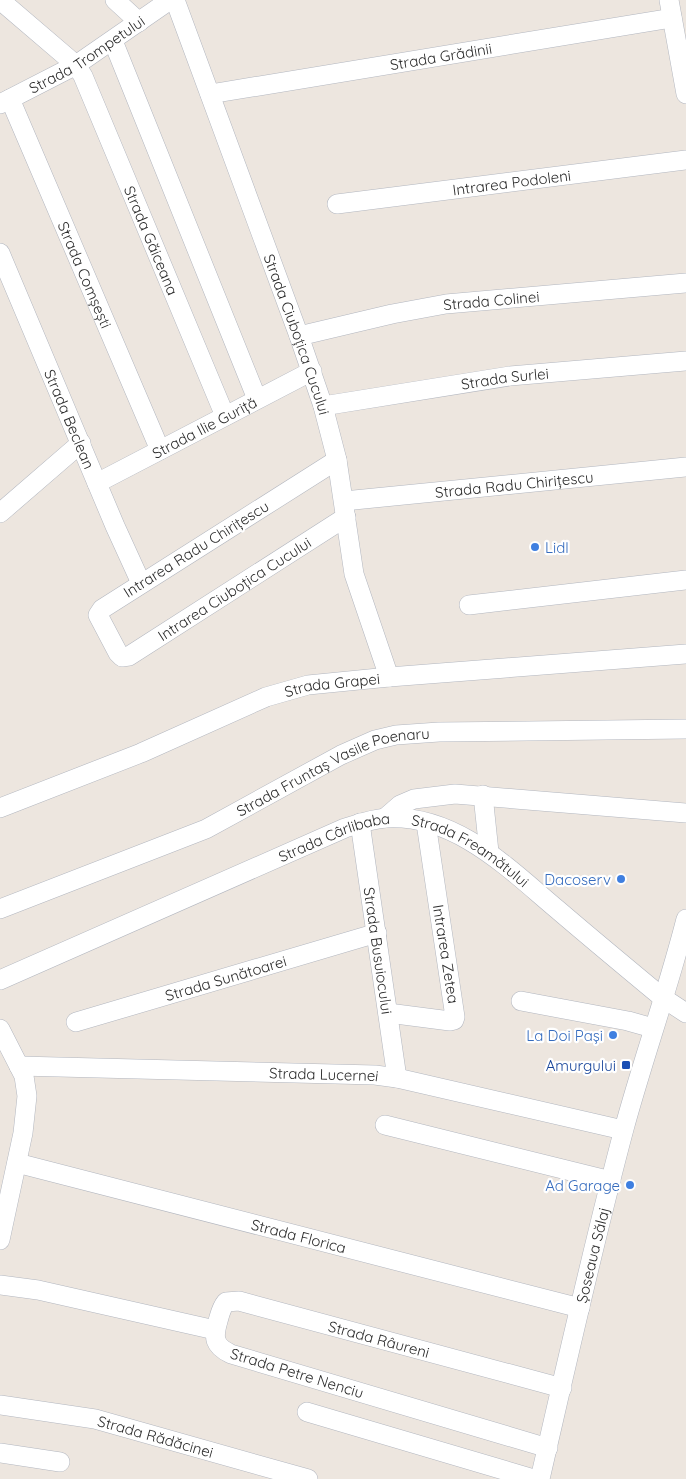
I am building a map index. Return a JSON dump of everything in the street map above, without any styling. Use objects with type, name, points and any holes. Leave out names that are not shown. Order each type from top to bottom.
[{"type":"street","points":[[0,0],[76,65]]},
{"type":"street","points":[[115,0],[139,22]]},
{"type":"street","name":"Strada Trompetului","points":[[5,101],[76,65],[170,0]]},
{"type":"street","name":"Strada Ciuboțica Cucului","points":[[174,0],[312,370],[337,460],[356,581],[389,677]]},
{"type":"street","points":[[670,9],[686,94]]},
{"type":"street","name":"Strada Grădinii","points":[[210,94],[670,9]]},
{"type":"street","points":[[113,41],[257,399]]},
{"type":"street","name":"Strada Găiceana","points":[[76,65],[83,76],[225,416]]},
{"type":"street","name":"Strada Comșești","points":[[5,101],[160,450]]},
{"type":"street","name":"Intrarea Podoleni","points":[[337,204],[686,160]]},
{"type":"street","name":"Strada Beclean","points":[[0,253],[141,583]]},
{"type":"street","name":"Strada Colinei","points":[[300,336],[392,314],[446,304],[686,283]]},
{"type":"street","name":"Strada Surlei","points":[[323,406],[510,376],[686,361]]},
{"type":"street","name":"Strada Ilie Guriță","points":[[97,483],[312,370]]},
{"type":"street","points":[[0,513],[80,443]]},
{"type":"street","name":"Intrarea Radu Chirițescu","points":[[122,657],[98,615],[102,609],[337,460]]},
{"type":"street","name":"Strada Radu Chirițescu","points":[[345,509],[686,467]]},
{"type":"street","name":"Intrarea Ciuboțica Cucului","points":[[122,657],[129,656],[181,624],[345,509]]},
{"type":"street","points":[[469,605],[686,580]]},
{"type":"street","name":"Strada Grapei","points":[[0,808],[141,753],[266,697],[308,685],[686,654]]},
{"type":"street","name":"Strada Fruntaș Vasile Poenaru","points":[[0,908],[206,829],[341,755],[375,740],[396,735],[439,732],[686,729]]},
{"type":"street","name":"Strada Cârlibaba","points":[[0,980],[360,823],[385,818],[400,805],[414,799],[440,795],[483,796],[686,813]]},
{"type":"street","points":[[483,796],[489,852]]},
{"type":"street","name":"Strada Freamătului","points":[[385,818],[426,823],[454,834],[489,852],[663,998],[686,1012]]},
{"type":"street","name":"Strada Busuiocului","points":[[360,823],[397,1078]]},
{"type":"street","name":"Intrarea Zetea","points":[[388,1013],[450,1022],[455,1017],[426,823]]},
{"type":"street","name":"Șoseaua Sălaj","points":[[540,1479],[624,1130],[686,919]]},
{"type":"street","name":"Strada Sunătoarei","points":[[76,1022],[377,933]]},
{"type":"street","points":[[521,1001],[628,1021],[653,1028]]},
{"type":"street","points":[[0,1029],[24,1076],[27,1096],[26,1117],[0,1240]]},
{"type":"street","name":"Strada Lucernei","points":[[19,1066],[374,1075],[397,1078],[624,1130]]},
{"type":"street","points":[[385,1125],[611,1181]]},
{"type":"street","name":"Strada Florica","points":[[17,1163],[580,1308]]},
{"type":"street","points":[[0,1285],[38,1290],[215,1330]]},
{"type":"street","name":"Strada Râureni","points":[[215,1330],[222,1308],[226,1302],[239,1301],[562,1388]]},
{"type":"street","name":"Strada Petre Nenciu","points":[[215,1330],[217,1344],[222,1350],[231,1354],[548,1448]]},
{"type":"street","name":"Strada Rădăcinei","points":[[0,1405],[95,1418],[308,1479]]},
{"type":"street","points":[[308,1412],[534,1479]]},
{"type":"street","points":[[0,1453],[60,1462]]},
{"type":"place","name":"Lidl","points":[[535,547]]},
{"type":"place","name":"Dacoserv","points":[[621,879]]},
{"type":"place","name":"La Doi Pași","points":[[613,1035]]},
{"type":"place","name":"Amurgului","points":[[626,1065]]},
{"type":"place","name":"Ad Garage","points":[[630,1185]]}]
